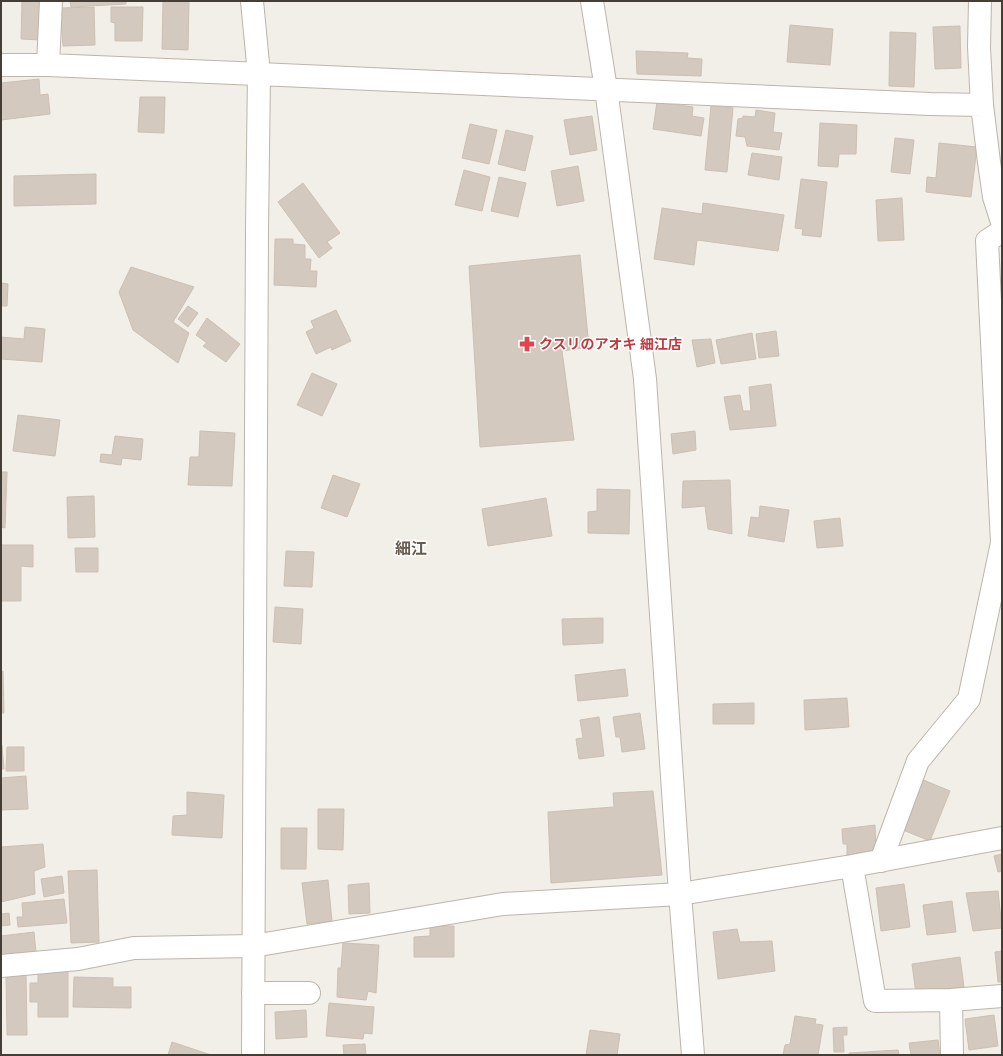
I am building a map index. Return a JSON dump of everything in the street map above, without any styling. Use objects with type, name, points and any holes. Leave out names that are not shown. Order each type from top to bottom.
[{"type":"street","points":[[48,66],[51,1]]},
{"type":"street","points":[[252,1],[259,74],[253,1055]]},
{"type":"street","points":[[592,1],[606,89],[645,379],[680,894],[693,1055]]},
{"type":"street","points":[[980,1],[979,47],[982,105],[988,162],[994,198],[1002,222]]},
{"type":"street","points":[[1,65],[259,74],[930,104],[982,105]]},
{"type":"street","points":[[881,861],[918,761],[969,699],[1002,544],[987,241],[1002,231]]},
{"type":"street","points":[[1,966],[78,959],[134,948],[253,946],[503,904],[680,894],[881,861],[1002,838]]},
{"type":"street","points":[[852,866],[875,1001],[950,1000],[1002,996]]},
{"type":"street","points":[[253,993],[308,993]]},
{"type":"street","points":[[950,1000],[952,1055]]},
{"type":"building","points":[[22,1],[43,1],[41,40],[21,39]]},
{"type":"building","points":[[70,1],[126,1],[126,4],[71,7]]},
{"type":"building","points":[[163,1],[189,1],[188,50],[162,49]]},
{"type":"building","points":[[94,7],[95,45],[63,46],[60,8]]},
{"type":"building","points":[[111,7],[143,7],[142,41],[115,41],[115,23],[111,22]]},
{"type":"building","points":[[790,25],[833,29],[830,65],[787,62]]},
{"type":"building","points":[[960,26],[961,68],[935,69],[933,27]]},
{"type":"building","points":[[890,32],[916,33],[914,87],[889,86]]},
{"type":"building","points":[[636,51],[688,53],[687,58],[702,59],[701,76],[637,74]]},
{"type":"building","points":[[39,79],[40,95],[48,94],[50,114],[1,120],[1,83]]},
{"type":"building","points":[[140,97],[165,97],[164,133],[138,132]]},
{"type":"building","points":[[657,102],[693,107],[692,116],[704,118],[701,136],[653,129]]},
{"type":"building","points":[[711,106],[733,108],[727,172],[705,170]]},
{"type":"building","points":[[756,110],[775,113],[773,132],[782,133],[779,150],[747,146],[745,137],[736,136],[738,119],[743,118],[743,116],[755,117]]},
{"type":"building","points":[[592,116],[597,150],[570,155],[564,120]]},
{"type":"building","points":[[820,123],[857,125],[856,154],[839,154],[838,167],[818,166]]},
{"type":"building","points":[[470,124],[497,130],[489,164],[462,158]]},
{"type":"building","points":[[506,130],[533,136],[525,171],[498,164]]},
{"type":"building","points":[[895,138],[914,140],[910,174],[891,172]]},
{"type":"building","points":[[939,143],[977,147],[971,197],[926,192],[927,177],[936,178]]},
{"type":"building","points":[[752,153],[782,157],[779,180],[748,175]]},
{"type":"building","points":[[578,166],[584,201],[557,206],[551,171]]},
{"type":"building","points":[[464,170],[490,177],[482,211],[455,205]]},
{"type":"building","points":[[96,174],[96,204],[14,206],[14,176]]},
{"type":"building","points":[[499,177],[526,183],[518,217],[491,211]]},
{"type":"building","points":[[801,179],[827,182],[821,237],[802,235],[803,229],[795,228]]},
{"type":"building","points":[[303,183],[340,233],[327,242],[332,248],[319,258],[278,202]]},
{"type":"building","points":[[902,198],[904,240],[878,241],[876,200]]},
{"type":"building","points":[[703,203],[784,215],[778,251],[697,240],[694,265],[654,259],[662,208],[702,214]]},
{"type":"building","points":[[275,239],[293,239],[293,244],[305,245],[305,259],[311,259],[310,271],[317,271],[316,287],[274,285]]},
{"type":"building","points":[[580,255],[589,347],[562,351],[574,440],[480,447],[469,266]]},
{"type":"building","points":[[131,267],[194,287],[173,322],[189,333],[178,363],[133,330],[119,292]]},
{"type":"building","points":[[1,283],[8,284],[7,306],[1,306]]},
{"type":"building","points":[[188,306],[198,313],[188,327],[178,319]]},
{"type":"building","points":[[336,310],[351,341],[332,350],[331,347],[316,354],[306,332],[314,328],[311,321]]},
{"type":"building","points":[[207,318],[240,344],[226,362],[203,346],[207,343],[196,335]]},
{"type":"building","points":[[25,327],[45,329],[42,362],[1,359],[1,337],[24,339]]},
{"type":"building","points":[[776,331],[779,356],[759,358],[756,334]]},
{"type":"building","points":[[752,333],[756,359],[721,364],[716,340]]},
{"type":"building","points":[[711,339],[715,363],[697,367],[692,340]]},
{"type":"building","points":[[312,373],[337,384],[322,416],[297,405]]},
{"type":"building","points":[[771,384],[776,426],[730,430],[724,397],[740,395],[743,411],[751,411],[749,387]]},
{"type":"building","points":[[18,415],[60,420],[55,456],[13,451]]},
{"type":"building","points":[[200,431],[235,433],[232,486],[188,485],[190,457],[199,457]]},
{"type":"building","points":[[695,431],[696,450],[673,454],[671,434]]},
{"type":"building","points":[[115,436],[143,439],[141,460],[122,458],[121,465],[100,462],[101,454],[112,455]]},
{"type":"building","points":[[1,472],[7,472],[5,528],[1,527]]},
{"type":"building","points":[[333,475],[360,484],[347,517],[321,508]]},
{"type":"building","points":[[730,480],[732,534],[708,529],[705,506],[682,508],[683,481]]},
{"type":"building","points":[[597,489],[630,490],[629,534],[588,533],[588,512],[597,511]]},
{"type":"building","points":[[94,496],[95,537],[68,538],[67,497]]},
{"type":"building","points":[[546,498],[552,536],[488,546],[482,509]]},
{"type":"building","points":[[760,506],[789,510],[784,542],[748,536],[751,517],[759,518]]},
{"type":"building","points":[[840,518],[843,546],[817,548],[814,521]]},
{"type":"building","points":[[1,545],[33,545],[33,567],[21,566],[21,601],[1,601]]},
{"type":"building","points":[[75,548],[98,548],[98,572],[76,572]]},
{"type":"building","points":[[286,551],[314,552],[312,587],[284,586]]},
{"type":"building","points":[[275,607],[303,609],[301,644],[273,642]]},
{"type":"building","points":[[603,618],[603,643],[563,645],[562,619]]},
{"type":"building","points":[[625,669],[628,696],[578,701],[575,675]]},
{"type":"building","points":[[3,671],[4,713],[1,713],[1,672]]},
{"type":"building","points":[[847,698],[849,727],[805,730],[804,700]]},
{"type":"building","points":[[754,703],[754,724],[713,724],[713,704]]},
{"type":"building","points":[[640,713],[645,749],[622,752],[620,737],[616,737],[613,717]]},
{"type":"building","points":[[599,717],[604,756],[579,759],[576,739],[583,738],[580,720]]},
{"type":"building","points":[[2,745],[4,769],[1,769]]},
{"type":"building","points":[[7,747],[24,747],[24,771],[6,771]]},
{"type":"building","points":[[26,776],[28,809],[1,810],[1,778]]},
{"type":"building","points":[[921,779],[950,791],[930,841],[903,830]]},
{"type":"building","points":[[653,791],[662,875],[551,883],[548,812],[614,807],[613,793]]},
{"type":"building","points":[[187,792],[224,795],[222,838],[172,835],[173,816],[187,815]]},
{"type":"building","points":[[318,809],[344,809],[343,850],[318,849]]},
{"type":"building","points":[[875,825],[876,852],[847,855],[847,844],[843,844],[842,829]]},
{"type":"building","points":[[281,828],[307,828],[306,869],[281,869]]},
{"type":"building","points":[[43,844],[45,867],[34,871],[35,894],[1,902],[1,847]]},
{"type":"building","points":[[1002,854],[1002,871],[998,872],[994,856]]},
{"type":"building","points":[[97,870],[99,942],[71,943],[68,871]]},
{"type":"building","points":[[62,876],[64,893],[44,897],[41,879]]},
{"type":"building","points":[[328,880],[332,921],[307,924],[302,883]]},
{"type":"building","points":[[369,883],[370,913],[349,914],[348,885]]},
{"type":"building","points":[[904,884],[910,927],[881,931],[876,888]]},
{"type":"building","points":[[998,891],[1002,928],[973,931],[966,893]]},
{"type":"building","points":[[64,899],[67,923],[18,927],[17,917],[23,917],[22,903]]},
{"type":"building","points":[[952,901],[956,932],[927,935],[923,905]]},
{"type":"building","points":[[9,913],[10,925],[1,926],[1,914]]},
{"type":"building","points":[[430,926],[454,926],[454,957],[414,957],[414,937],[430,936]]},
{"type":"building","points":[[737,929],[740,942],[772,941],[775,971],[718,979],[713,932]]},
{"type":"building","points":[[34,932],[36,952],[1,957],[1,936]]},
{"type":"building","points":[[343,943],[379,945],[376,993],[368,991],[366,1000],[337,997],[338,968],[341,968]]},
{"type":"building","points":[[1002,951],[1002,982],[998,982],[995,952]]},
{"type":"building","points":[[960,957],[964,987],[916,994],[912,964]]},
{"type":"building","points":[[38,971],[68,971],[68,1017],[38,1017],[38,1002],[30,1002],[30,983],[38,983]]},
{"type":"building","points":[[6,974],[26,974],[27,1035],[7,1035]]},
{"type":"building","points":[[74,977],[113,978],[113,987],[131,987],[131,1008],[73,1007]]},
{"type":"building","points":[[329,1003],[374,1007],[372,1034],[364,1033],[363,1039],[326,1036]]},
{"type":"building","points":[[306,1010],[307,1037],[276,1039],[275,1012]]},
{"type":"building","points":[[994,1015],[998,1046],[969,1050],[965,1019]]},
{"type":"building","points":[[795,1016],[816,1019],[815,1024],[823,1025],[818,1055],[783,1055],[785,1045],[790,1044]]},
{"type":"building","points":[[847,1027],[847,1035],[843,1035],[844,1052],[834,1052],[833,1028]]},
{"type":"building","points":[[590,1030],[620,1034],[617,1055],[586,1055]]},
{"type":"building","points":[[938,1040],[940,1055],[911,1055],[909,1043]]},
{"type":"building","points":[[172,1042],[211,1055],[168,1055]]},
{"type":"building","points":[[365,1044],[366,1055],[344,1055],[343,1045]]},
{"type":"building","points":[[898,1050],[899,1055],[849,1055],[849,1053]]},
{"type":"place","name":"クスリのアオキ 細江店","points":[[527,344]]},
{"type":"district","name":"細江","points":[[411,548]]}]
